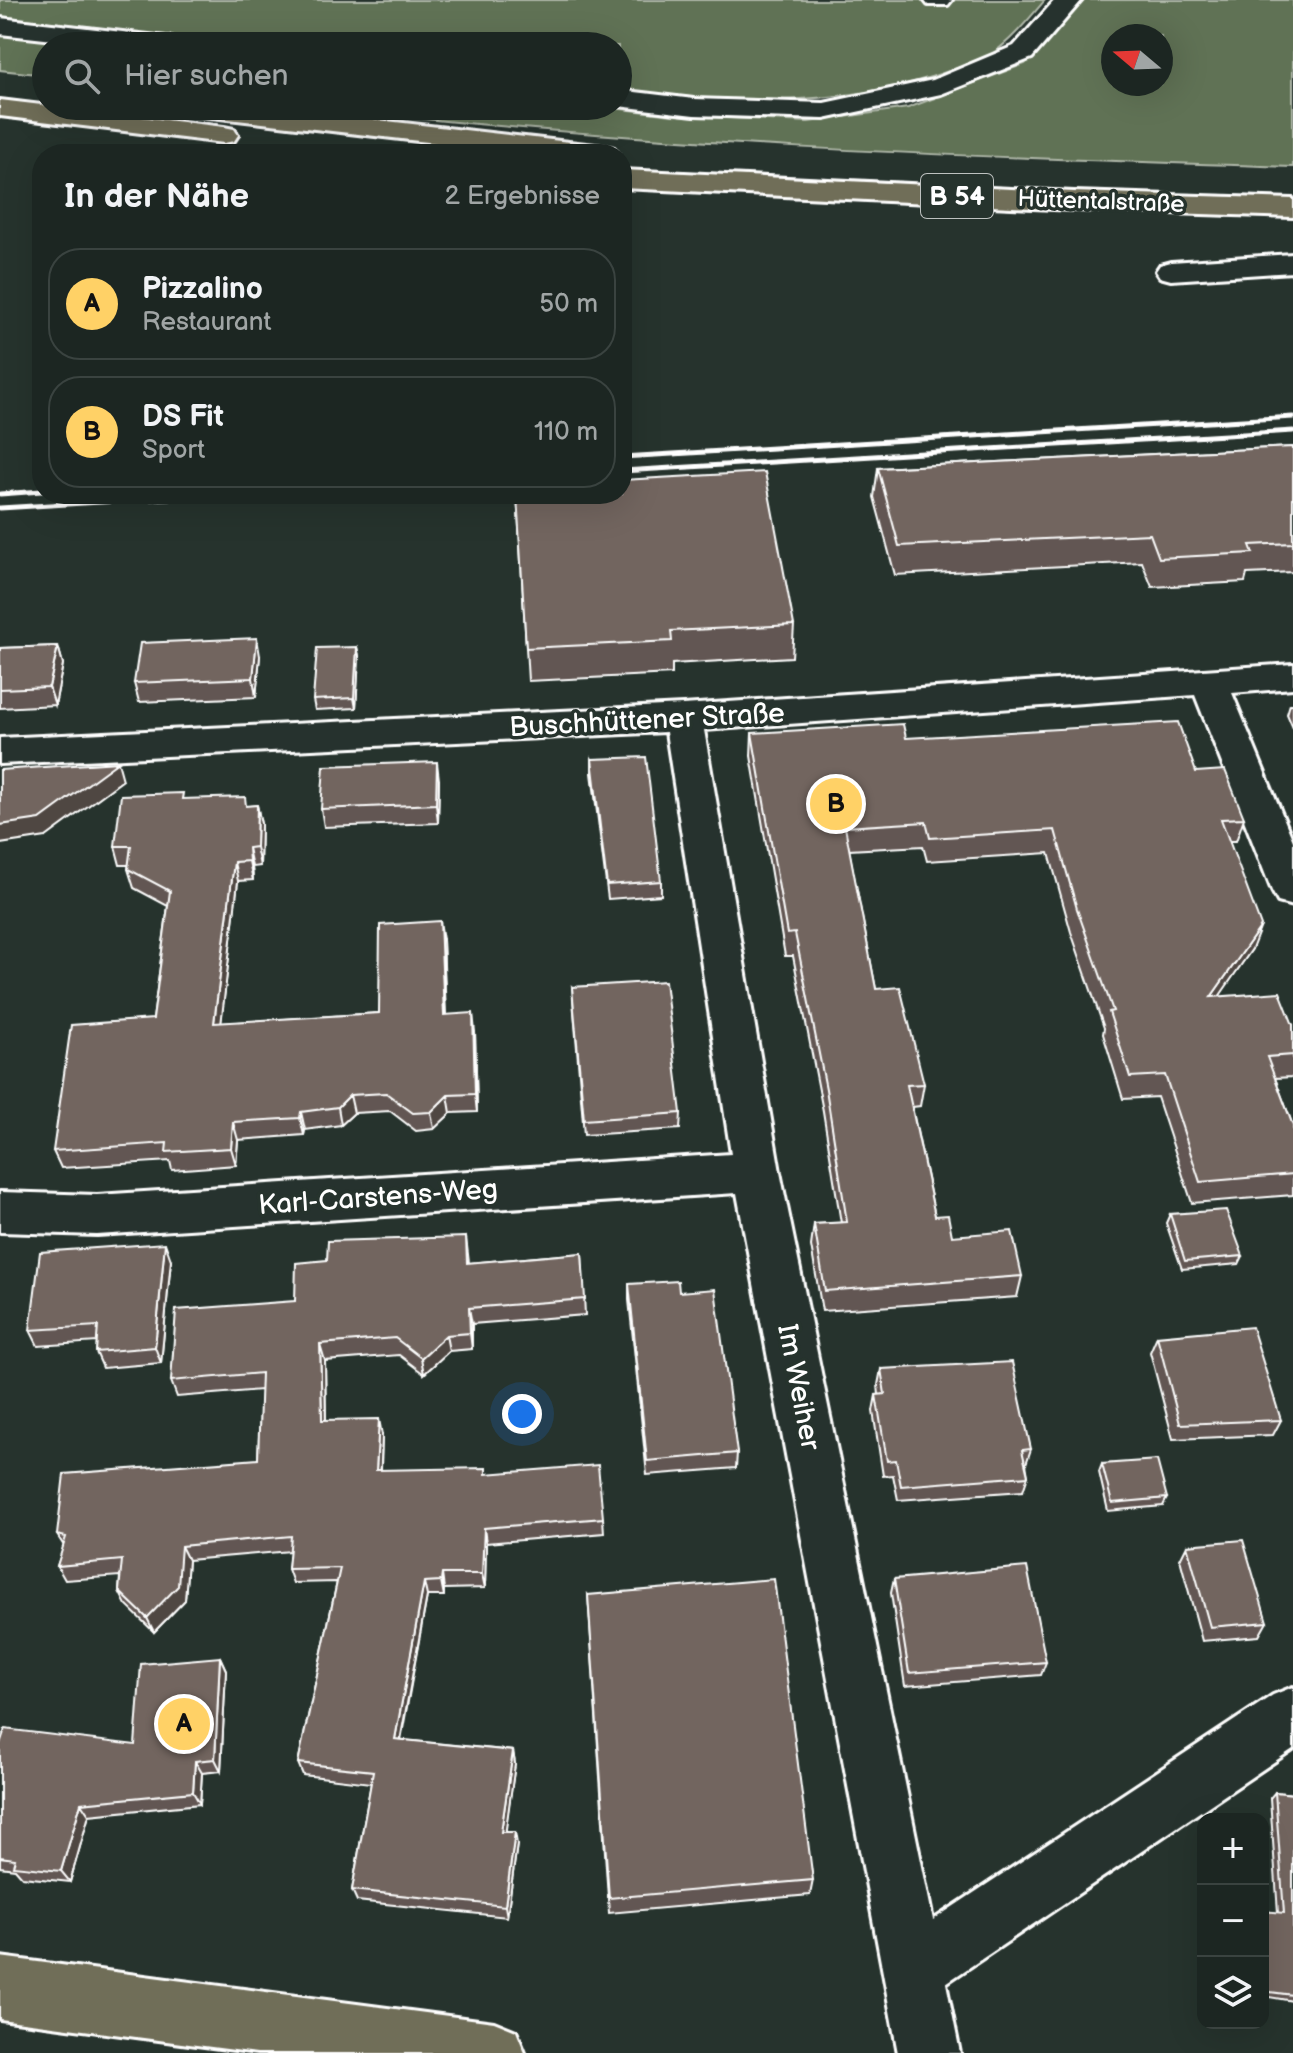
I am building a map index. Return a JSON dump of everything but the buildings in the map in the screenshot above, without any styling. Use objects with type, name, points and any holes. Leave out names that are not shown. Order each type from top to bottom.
[{"type":"main road","points":[[0,84],[32,88]]},
{"type":"main road","points":[[0,108],[32,112]]},
{"type":"main road","points":[[99,120],[298,144]]},
{"type":"main road","points":[[307,120],[517,144]]},
{"type":"main road","name":"Hüttentalstraße","points":[[632,155],[1293,183]]},
{"type":"main road","name":"Hüttentalstraße","points":[[632,180],[1058,201],[1293,208]]},
{"type":"main road","points":[[0,1988],[494,2053]]},
{"type":"street","points":[[632,100],[694,107],[824,111],[927,89],[1023,52],[1069,0]]},
{"type":"street","points":[[0,26],[52,32]]},
{"type":"street","points":[[1171,271],[1293,263]]},
{"type":"street","name":"Buschhüttener Straße","points":[[0,751],[683,718],[1293,676]]},
{"type":"street","points":[[1208,681],[1293,891]]},
{"type":"street","name":"Im Weiher","points":[[683,718],[757,1172],[929,2053]]},
{"type":"street","name":"Karl-Carstens-Weg","points":[[0,1212],[97,1215],[757,1172]]},
{"type":"street","points":[[912,1970],[1293,1715]]},
{"type":"green space","points":[[0,0],[1045,0],[1019,30],[980,61],[868,92],[785,100],[702,98],[632,91],[632,32],[134,32],[0,16]]},
{"type":"green space","points":[[1082,0],[1293,0],[1293,167],[922,154],[675,140],[438,120],[632,120],[632,110],[808,122],[908,108],[1025,64]]},
{"type":"green space","points":[[0,35],[32,39],[32,73],[0,70]]},
{"type":"railway","points":[[632,456],[1293,417]]},
{"type":"railway","points":[[632,470],[1293,431]]},
{"type":"railway","points":[[0,494],[32,492]]},
{"type":"railway","points":[[0,508],[67,504]]},
{"type":"place","name":"DS Fit","points":[[836,804]]},
{"type":"place","name":"Pizzalino","points":[[184,1724]]}]
